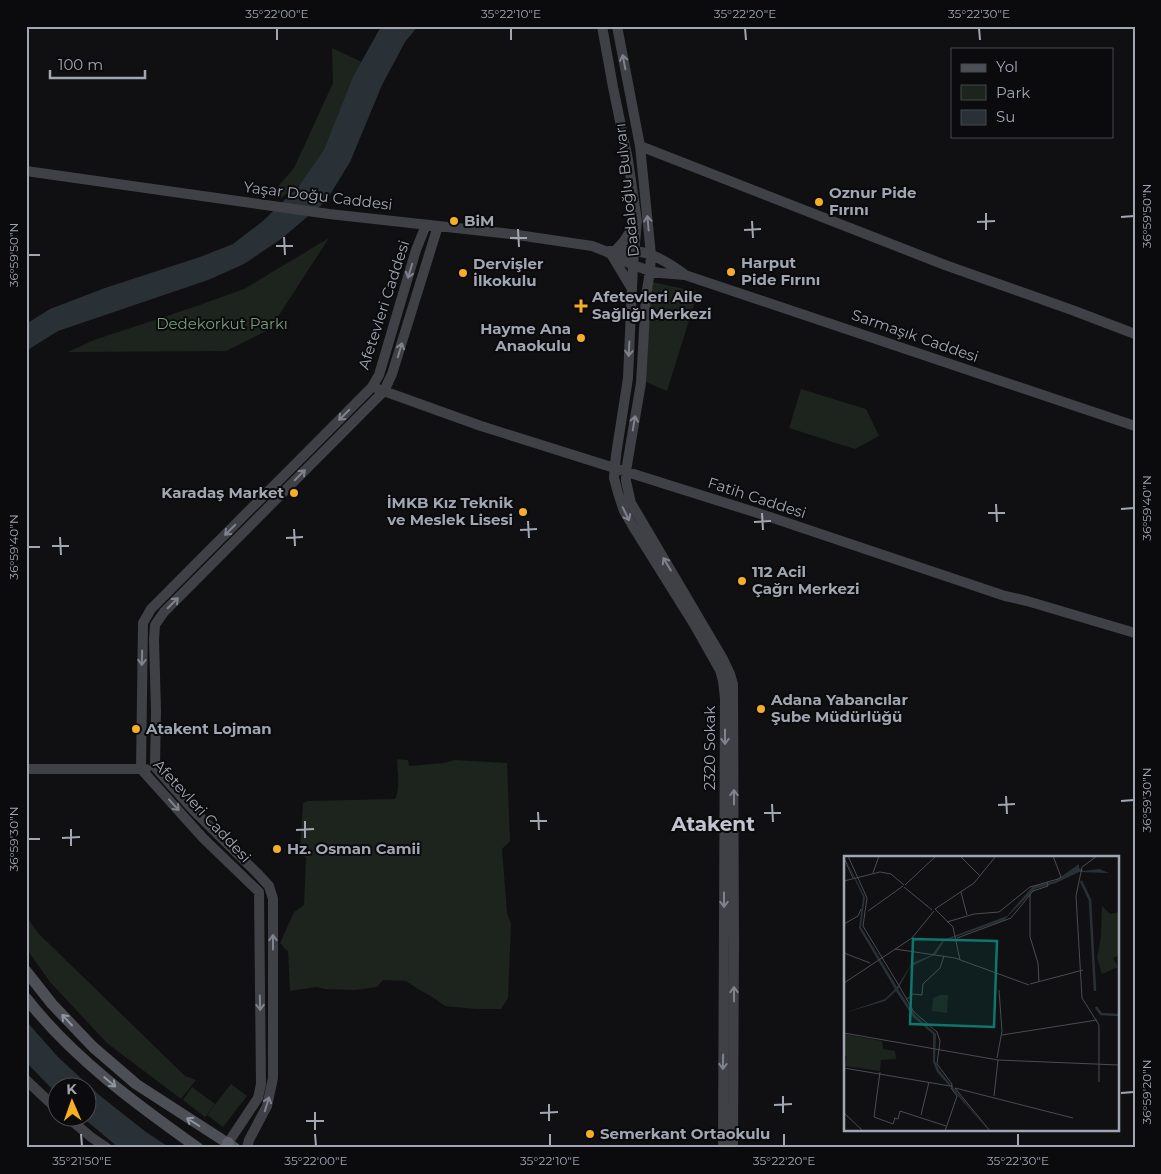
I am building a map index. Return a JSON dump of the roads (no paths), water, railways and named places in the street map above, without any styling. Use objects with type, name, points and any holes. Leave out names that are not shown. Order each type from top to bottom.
[{"type":"main road","points":[[26,971],[52,1004],[93,1047],[136,1084],[230,1146]]},
{"type":"main road","points":[[26,998],[79,1056],[133,1102],[198,1148]]},
{"type":"street","name":"Dadaloğlu Bulvarı","points":[[602,26],[628,160],[636,220],[632,265],[628,378],[615,467]]},
{"type":"street","name":"Dadaloğlu Bulvarı","points":[[617,26],[640,146],[651,255],[646,296],[641,383],[626,471]]},
{"type":"street","points":[[640,146],[945,266],[1135,334]]},
{"type":"street","name":"Yaşar Doğu Caddesi","points":[[26,171],[338,215],[511,234],[592,246],[610,252]]},
{"type":"street","points":[[610,252],[624,241],[636,220]]},
{"type":"street","name":"Afetevleri Caddesi","points":[[230,1146],[258,1098],[261,1084],[259,892],[203,838],[141,769],[143,623],[151,609],[372,388],[379,375],[416,250],[426,224]]},
{"type":"street","name":"Afetevleri Caddesi","points":[[247,1148],[249,1140],[268,1106],[273,1078],[273,899],[270,886],[194,811],[155,767],[155,625],[164,612],[384,391],[392,374],[438,226]]},
{"type":"street","points":[[610,252],[642,252],[674,267],[685,275]]},
{"type":"street","points":[[610,252],[632,265],[650,271],[660,274],[685,275]]},
{"type":"street","points":[[610,252],[632,289]]},
{"type":"street","name":"Sarmaşık Caddesi","points":[[685,275],[1135,426]]},
{"type":"street","name":"Fatih Caddesi","points":[[372,388],[481,426],[770,517],[1005,596],[1135,633]]},
{"type":"street","name":"2320 Sokak","points":[[615,467],[614,478],[624,511],[694,624],[720,670],[723,681],[725,699],[723,1148]]},
{"type":"street","name":"2320 Sokak","points":[[626,471],[626,481],[631,503],[723,659],[733,684],[733,1148]]},
{"type":"street","points":[[26,769],[141,769],[155,767]]},
{"type":"street","points":[[26,1080],[48,1101]]},
{"type":"street","points":[[77,1126],[91,1138],[107,1148]]},
{"type":"water","points":[[384,26],[418,26],[405,42],[382,85],[350,162],[326,201],[281,239],[244,264],[208,280],[58,331],[26,351],[26,324],[50,309],[233,244],[263,221],[299,186],[324,150],[353,77],[379,30]]},
{"type":"water","points":[[26,1021],[58,1057],[78,1076],[48,1076],[48,1085],[26,1062]]},
{"type":"water","points":[[98,1094],[146,1132],[170,1148],[119,1148],[93,1126],[98,1126]]},
{"type":"place","name":"Oznur Pide Fırını","points":[[819,202]]},
{"type":"place","name":"BiM","points":[[454,221]]},
{"type":"place","name":"Harput Pide Fırını","points":[[731,272]]},
{"type":"place","name":"Dervişler İlkokulu","points":[[463,273]]},
{"type":"place","name":"Afetevleri Aile Sağlığı Merkezi","points":[[581,306]]},
{"type":"place","name":"Hayme Ana Anaokulu","points":[[581,338]]},
{"type":"place","name":"Karadaş Market","points":[[294,493]]},
{"type":"place","name":"İMKB Kız Teknik ve Meslek Lisesi","points":[[523,512]]},
{"type":"place","name":"112 Acil Çağrı Merkezi","points":[[742,581]]},
{"type":"place","name":"Adana Yabancılar Şube Müdürlüğü","points":[[761,709]]},
{"type":"place","name":"Atakent Lojman","points":[[136,729]]},
{"type":"place","name":"Hz. Osman Camii","points":[[277,849]]},
{"type":"place","name":"Semerkant Ortaokulu","points":[[590,1134]]},
{"type":"district","name":"Atakent","points":[[713,824]]},
{"type":"park label","name":"Dedekorkut Parkı","points":[[222,324]]}]
